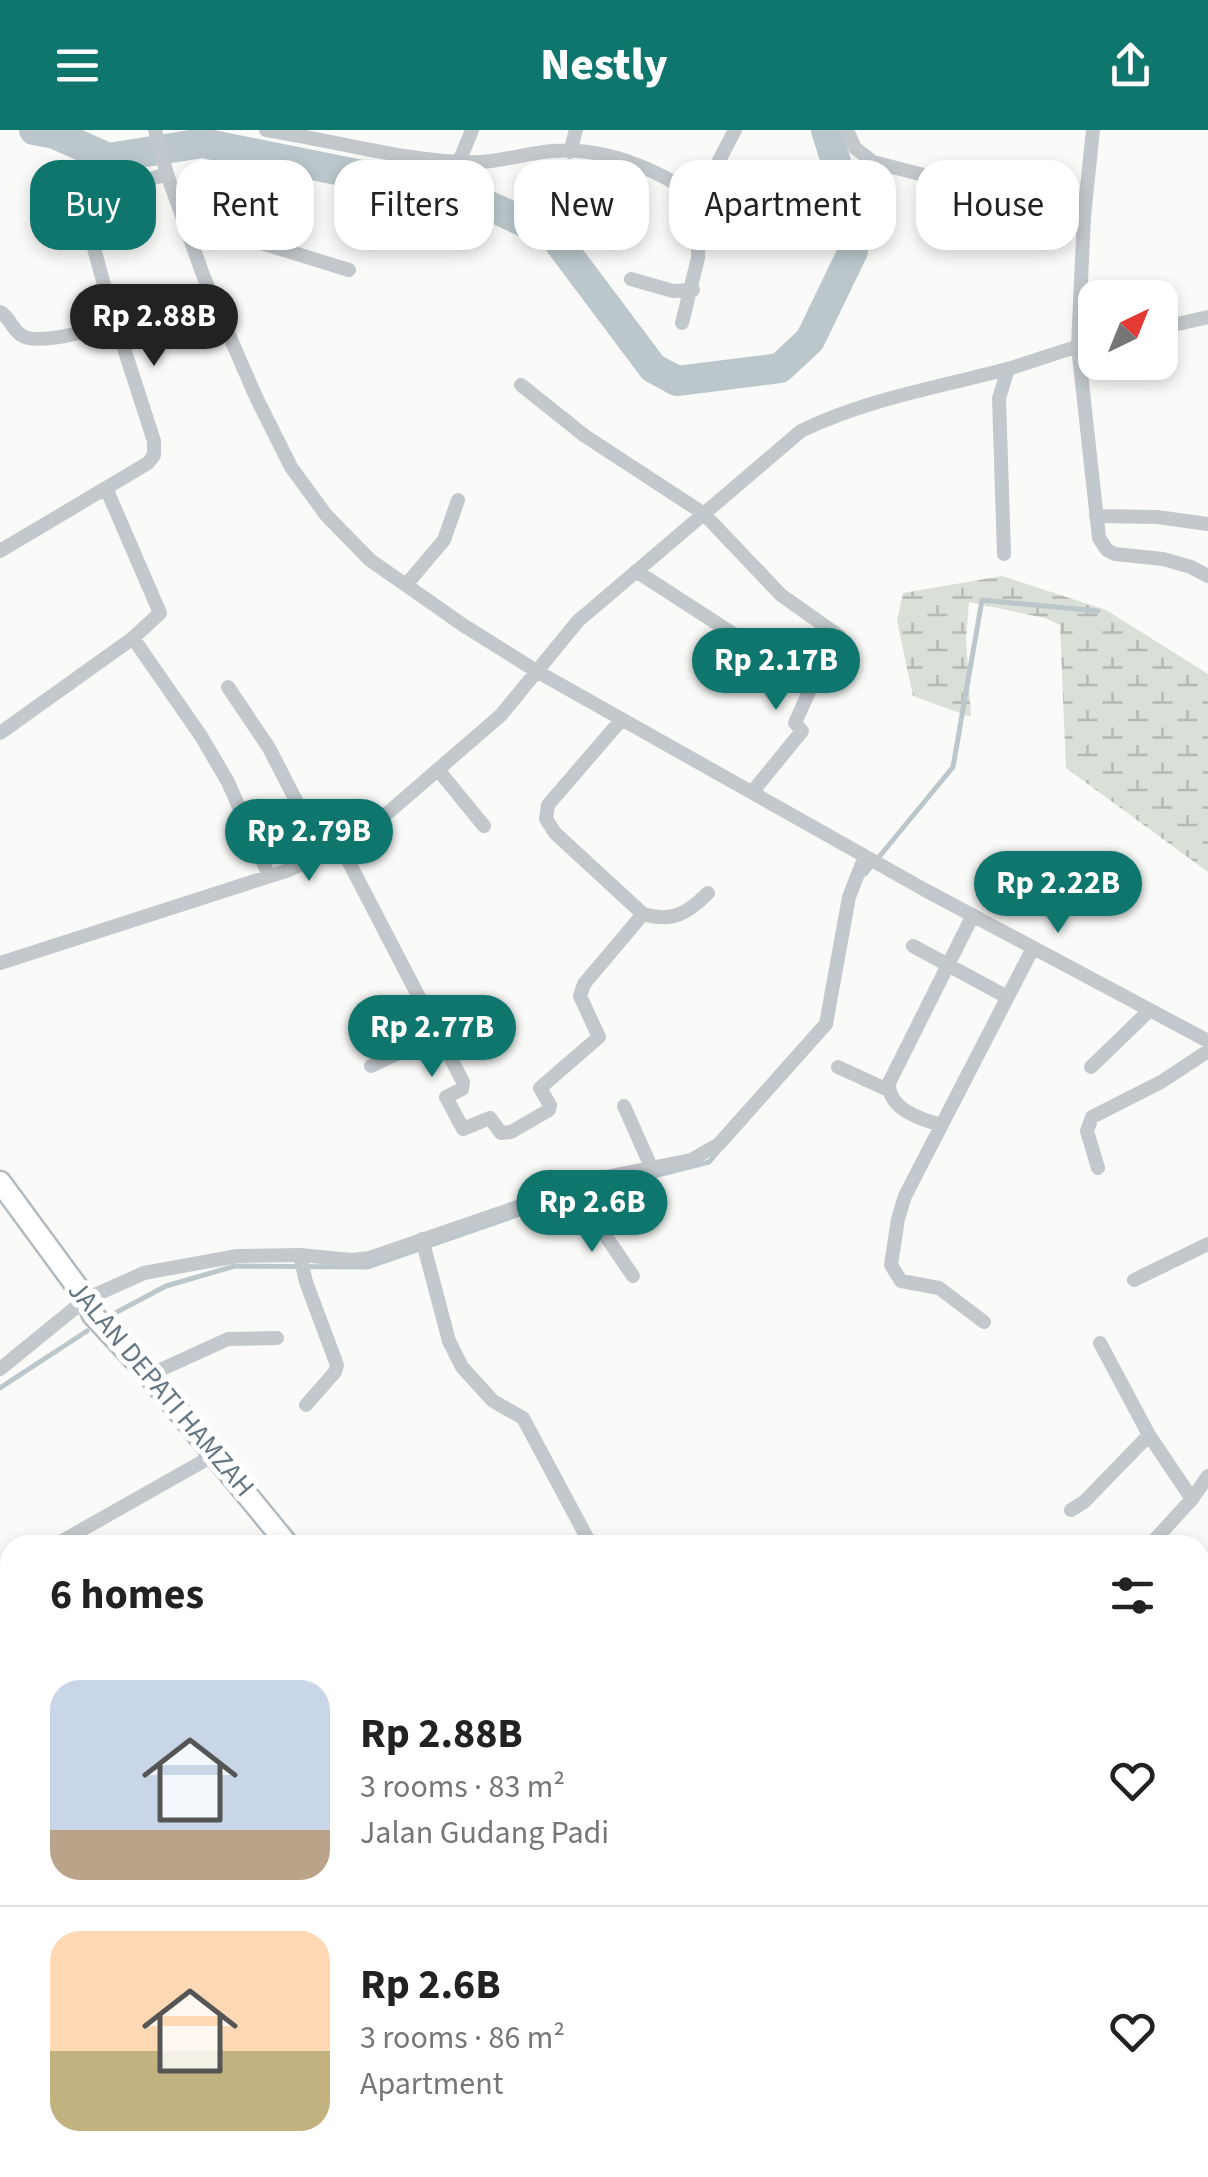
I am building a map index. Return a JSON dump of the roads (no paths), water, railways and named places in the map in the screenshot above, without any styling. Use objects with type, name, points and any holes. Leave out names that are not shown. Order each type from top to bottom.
[{"type":"main road","name":"JALAN DEPATI HAMZAH","points":[[0,1182],[94,1315],[216,1454],[280,1535]]},
{"type":"street","points":[[266,130],[447,160]]},
{"type":"street","points":[[460,160],[472,130]]},
{"type":"street","points":[[570,152],[576,130]]},
{"type":"street","points":[[719,160],[735,130]]},
{"type":"street","points":[[847,130],[855,148],[873,162],[1084,216]]},
{"type":"street","points":[[1081,280],[1093,130]]},
{"type":"street","points":[[156,132],[176,200]]},
{"type":"street","points":[[494,162],[570,152],[624,160],[669,179]]},
{"type":"street","points":[[0,551],[148,463],[154,455],[154,442],[83,209],[86,200],[166,172]]},
{"type":"street","points":[[194,250],[256,397],[291,467],[348,539],[370,560],[538,672],[754,790],[870,859],[1208,1041]]},
{"type":"street","points":[[284,250],[349,270]]},
{"type":"street","points":[[682,323],[693,290],[698,250]]},
{"type":"street","points":[[630,280],[673,291],[693,290]]},
{"type":"street","points":[[0,312],[19,334],[39,340],[117,324]]},
{"type":"street","points":[[1178,324],[1208,317]]},
{"type":"street","points":[[0,962],[270,876],[340,844],[390,812],[439,771],[501,715],[578,621],[801,431],[840,412],[906,392],[1008,369],[1078,346]]},
{"type":"street","points":[[1004,554],[998,398],[1008,369]]},
{"type":"street","points":[[1082,380],[1099,538],[1115,554],[1163,560],[1208,576]]},
{"type":"street","points":[[521,385],[585,436],[702,514],[781,595],[838,636],[840,645],[812,685],[795,723],[802,730],[754,790]]},
{"type":"street","points":[[0,733],[133,638],[160,613],[106,488]]},
{"type":"street","points":[[406,585],[444,540],[458,500]]},
{"type":"street","points":[[1096,516],[1157,517],[1208,524]]},
{"type":"street","points":[[636,571],[812,685]]},
{"type":"street","points":[[133,638],[228,782],[270,876]]},
{"type":"street","points":[[228,687],[269,748],[323,853]]},
{"type":"street","points":[[622,719],[548,805],[546,819],[555,833],[643,914],[659,919],[689,912],[708,893]]},
{"type":"street","points":[[439,771],[484,826]]},
{"type":"street","points":[[340,844],[463,1082],[462,1089],[446,1097],[463,1128],[490,1118],[501,1133],[511,1132],[549,1110],[540,1088],[599,1038],[580,996],[584,984],[643,914]]},
{"type":"street","points":[[0,1369],[86,1299],[144,1273],[237,1256],[300,1260],[369,1258],[532,1202],[690,1160],[718,1144],[820,1033],[830,1004],[849,897],[870,859]]},
{"type":"street","points":[[888,1090],[973,915]]},
{"type":"street","points":[[912,946],[1008,997]]},
{"type":"street","points":[[984,1322],[939,1288],[901,1281],[891,1265],[901,1208],[1033,948]]},
{"type":"street","points":[[1091,1068],[1150,1010]]},
{"type":"street","points":[[371,1066],[436,1035]]},
{"type":"street","points":[[1098,1168],[1087,1131],[1092,1117],[1144,1092],[1208,1051]]},
{"type":"street","points":[[838,1067],[888,1090],[891,1098],[910,1112],[941,1124]]},
{"type":"street","points":[[624,1106],[652,1168]]},
{"type":"street","points":[[587,1186],[606,1235],[632,1276]]},
{"type":"street","points":[[423,1242],[448,1341],[462,1367],[492,1401],[523,1418],[586,1535]]},
{"type":"street","points":[[1134,1280],[1208,1244]]},
{"type":"street","points":[[300,1260],[337,1365],[306,1405]]},
{"type":"street","points":[[149,1375],[228,1340],[277,1338]]},
{"type":"street","points":[[1100,1343],[1150,1435],[1192,1499]]},
{"type":"street","points":[[1071,1510],[1084,1502],[1150,1435]]},
{"type":"street","points":[[73,1535],[216,1454]]},
{"type":"street","points":[[1159,1535],[1208,1476]]},
{"type":"waterway","points":[[34,130],[55,134],[108,158],[203,143],[470,197],[554,236],[653,368],[677,381],[780,368],[810,340],[853,251],[849,203],[826,130]]},
{"type":"waterway","points":[[865,874],[953,767],[982,600],[1098,611]]},
{"type":"waterway","points":[[117,1312],[166,1286],[235,1266],[368,1267],[563,1199],[709,1162],[720,1149]]},
{"type":"waterway","points":[[0,1388],[87,1331]]}]
